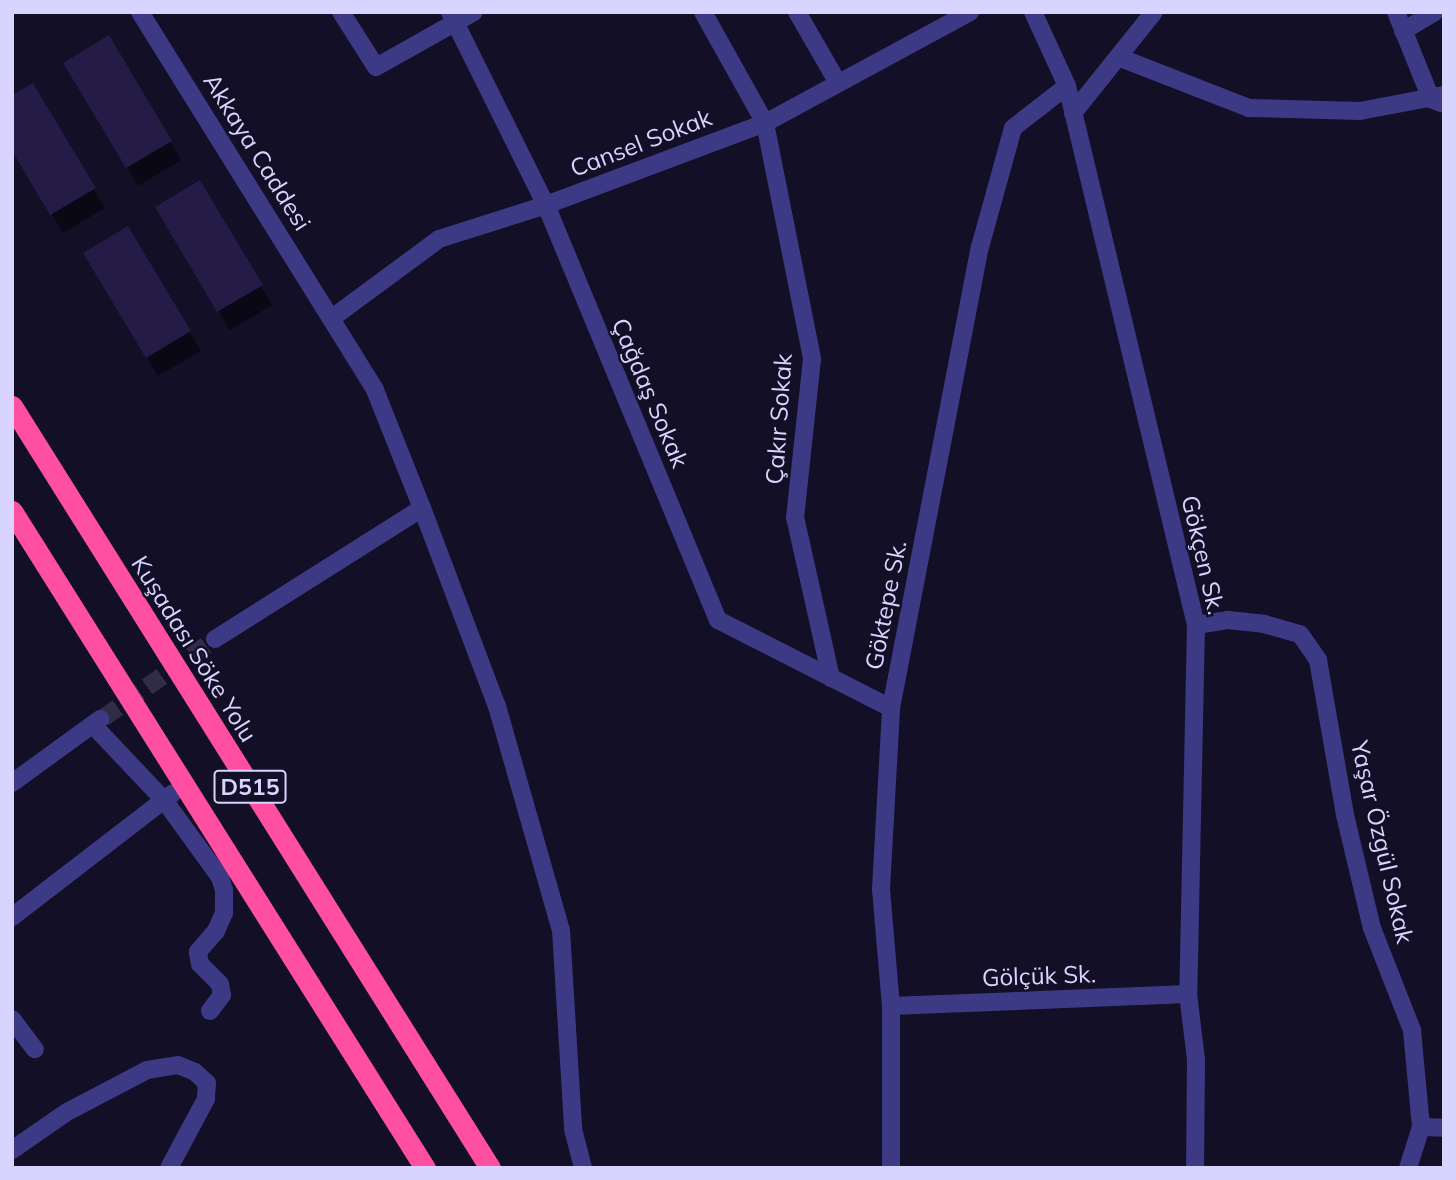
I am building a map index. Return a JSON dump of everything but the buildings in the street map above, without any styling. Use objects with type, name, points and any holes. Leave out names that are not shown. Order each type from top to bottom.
[{"type":"highway","name":"Kuşadası Söke Yolu","points":[[12,406],[489,1168]]},
{"type":"highway","name":"D515","points":[[12,511],[425,1168]]},
{"type":"street","name":"Akkaya Caddesi","points":[[140,12],[375,390],[422,508],[497,706],[561,930],[573,1129],[583,1168]]},
{"type":"street","points":[[341,12],[376,67],[453,18],[474,12]]},
{"type":"street","name":"Çakır Sokak","points":[[703,12],[765,123],[812,359],[795,517],[831,678]]},
{"type":"street","points":[[797,12],[838,83]]},
{"type":"street","name":"Cansel Sokak","points":[[332,318],[439,239],[546,205],[765,123],[970,12]]},
{"type":"street","name":"Gökçen Sk.","points":[[1033,12],[1067,86],[1196,625],[1188,994],[1196,1059],[1195,1168]]},
{"type":"street","points":[[1073,113],[1154,12]]},
{"type":"street","points":[[1118,57],[1249,108],[1360,111],[1439,99],[1403,31],[1396,12]]},
{"type":"street","points":[[1403,31],[1435,12]]},
{"type":"street","name":"Çağdaş Sokak","points":[[453,18],[546,205],[718,620],[891,708]]},
{"type":"street","name":"Göktepe Sk.","points":[[891,1168],[891,1006],[881,889],[891,708],[980,247],[1013,128],[1067,86]]},
{"type":"street","points":[[215,639],[422,508]]},
{"type":"street","name":"Yaşar Özgül Sokak","points":[[1196,625],[1228,620],[1264,624],[1300,634],[1318,660],[1345,815],[1372,928],[1412,1030],[1421,1127],[1408,1168]]},
{"type":"street","points":[[12,783],[98,721],[164,800],[220,877],[224,890],[221,923],[198,952],[200,964],[220,984],[222,995],[210,1011]]},
{"type":"street","points":[[12,917],[185,783]]},
{"type":"street","name":"Gölçük Sk.","points":[[891,1006],[1188,994]]},
{"type":"street","points":[[12,1019],[35,1049]]},
{"type":"street","points":[[12,1150],[67,1112],[147,1070],[178,1065],[195,1072],[207,1083],[207,1091],[206,1099],[169,1168]]},
{"type":"street","points":[[1421,1127],[1444,1128]]},
{"type":"tunnel","points":[[103,718],[215,639]]}]
